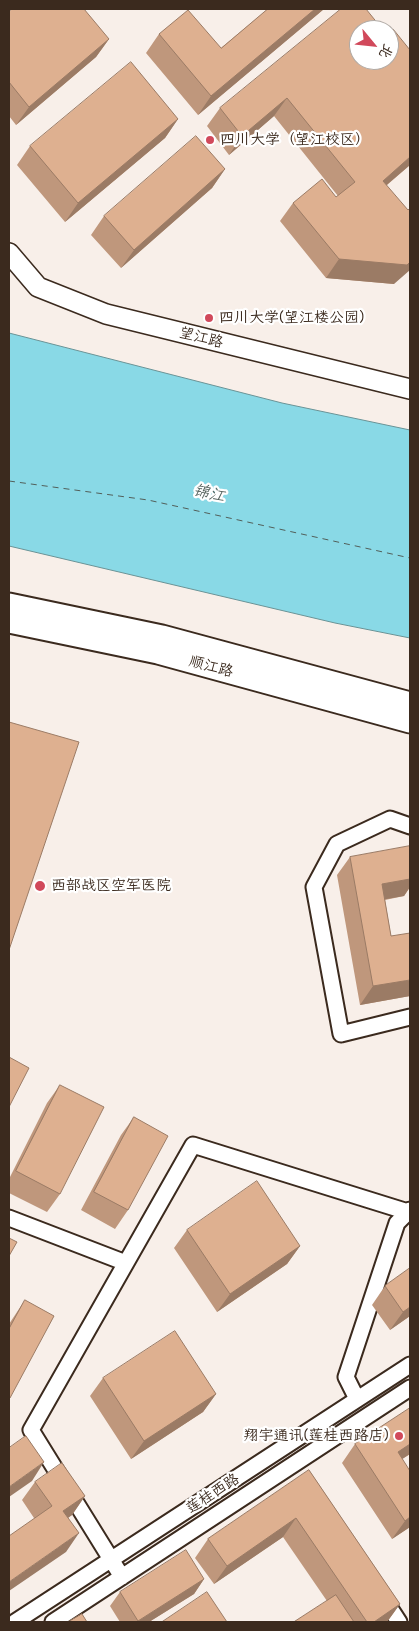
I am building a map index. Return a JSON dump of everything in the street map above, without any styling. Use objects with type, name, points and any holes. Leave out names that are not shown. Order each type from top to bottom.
[{"type":"main road","name":"顺江路","points":[[9,604],[162,636],[410,703]]},
{"type":"main road","name":"顺江路","points":[[9,622],[158,653],[410,722]]},
{"type":"street","name":"望江路","points":[[9,254],[38,286],[106,314],[410,389]]},
{"type":"street","points":[[410,826],[390,819],[337,844],[314,888],[342,1034],[410,1017]]},
{"type":"street","points":[[122,1577],[31,1430],[193,1145],[409,1211],[397,1223],[346,1377],[357,1399]]},
{"type":"street","points":[[9,1218],[126,1263]]},
{"type":"street","name":"莲桂西路","points":[[15,1622],[410,1365]]},
{"type":"street","name":"莲桂西路","points":[[53,1622],[300,1467],[410,1388]]},
{"type":"street","points":[[288,1444],[300,1467]]},
{"type":"street","points":[[372,1580],[399,1622]]},
{"type":"water","name":"锦江","points":[[9,333],[282,403],[410,430],[410,638],[335,623],[9,546]]},
{"type":"building","points":[[12,9],[84,9],[109,39],[29,107],[9,82],[9,12]]},
{"type":"building","points":[[268,9],[315,9],[211,96],[159,34],[188,10],[221,48]]},
{"type":"building","points":[[341,9],[366,9],[375,20],[349,20],[349,70],[399,70],[399,36],[410,50],[410,157],[383,181],[408,210],[410,208],[410,262],[407,265],[339,259],[293,203],[322,179],[336,197],[355,182],[287,98],[242,136],[220,108]]},
{"type":"building","points":[[131,62],[178,119],[78,203],[30,146]]},
{"type":"building","points":[[196,136],[225,169],[134,250],[104,216]]},
{"type":"building","points":[[9,722],[79,742],[9,950]]},
{"type":"building","points":[[410,846],[410,879],[382,884],[391,936],[410,933],[410,980],[373,986],[350,857]]},
{"type":"building","points":[[9,1057],[29,1068],[9,1107]]},
{"type":"building","points":[[60,1085],[104,1107],[60,1194],[16,1171]]},
{"type":"building","points":[[134,1117],[168,1136],[128,1210],[94,1192]]},
{"type":"building","points":[[257,1181],[300,1246],[230,1294],[187,1230]]},
{"type":"building","points":[[9,1238],[17,1242],[9,1256]]},
{"type":"building","points":[[410,1268],[410,1307],[403,1312],[385,1286]]},
{"type":"building","points":[[25,1300],[54,1316],[10,1398],[9,1329]]},
{"type":"building","points":[[175,1331],[216,1394],[144,1441],[103,1378]]},
{"type":"building","points":[[410,1408],[410,1444],[398,1452],[410,1471],[410,1517],[405,1521],[355,1444]]},
{"type":"building","points":[[26,1436],[44,1462],[9,1487],[9,1448]]},
{"type":"building","points":[[62,1463],[85,1496],[63,1511],[79,1533],[9,1582],[9,1536],[52,1506],[35,1482]]},
{"type":"building","points":[[309,1470],[400,1604],[374,1622],[367,1622],[296,1518],[227,1566],[208,1539]]},
{"type":"building","points":[[186,1550],[204,1579],[138,1621],[120,1592]]},
{"type":"building","points":[[207,1592],[227,1622],[162,1622]]},
{"type":"building","points":[[336,1595],[354,1622],[294,1622]]},
{"type":"building","points":[[82,1614],[87,1622],[68,1622]]},
{"type":"ferry route","points":[[9,481],[148,500],[410,558]]},
{"type":"place","name":"四川大学（望江校区）","points":[[210,140]]},
{"type":"place","name":"四川大学(望江楼公园)","points":[[209,318]]},
{"type":"place","name":"西部战区空军医院","points":[[40,886]]},
{"type":"place","name":"翔宇通讯(莲桂西路店)","points":[[399,1436]]}]
